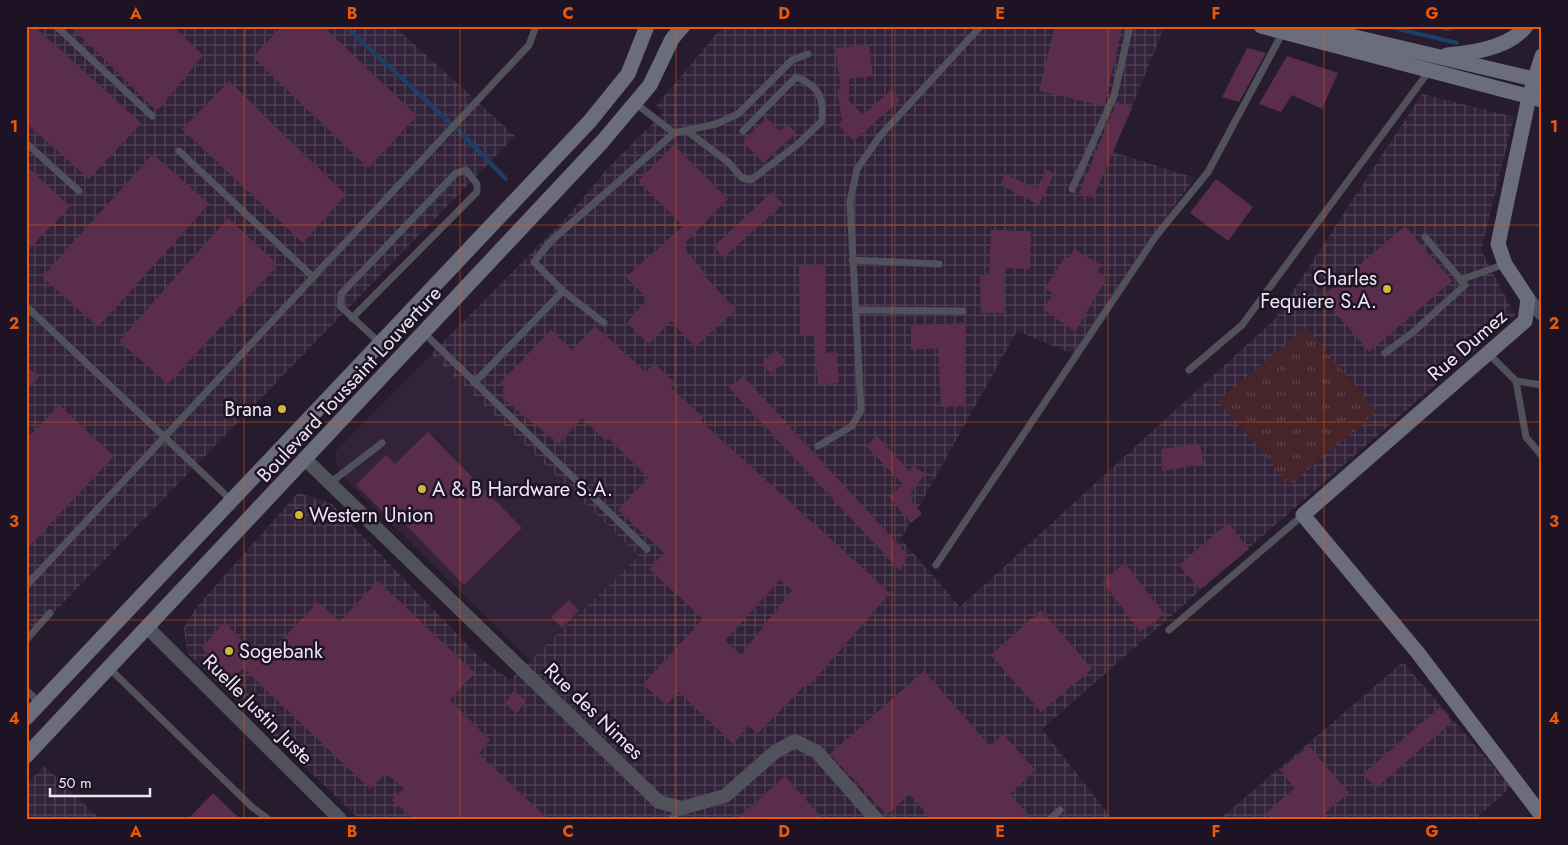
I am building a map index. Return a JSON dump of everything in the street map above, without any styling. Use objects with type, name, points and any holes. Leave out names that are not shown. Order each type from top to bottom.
[{"type":"main road","name":"Boulevard Toussaint Louverture","points":[[26,718],[590,122],[628,74],[647,26]]},
{"type":"main road","name":"Boulevard Toussaint Louverture","points":[[26,756],[595,149],[650,85],[672,39],[683,26]]},
{"type":"main road","points":[[1261,26],[1431,63],[1539,80]]},
{"type":"main road","points":[[1308,26],[1431,63],[1536,99],[1542,56]]},
{"type":"main road","points":[[1431,63],[1499,45],[1526,26]]},
{"type":"main road","name":"Rue Dumez","points":[[1303,515],[1525,321],[1528,299],[1505,264],[1498,244],[1536,99]]},
{"type":"main road","points":[[1303,515],[1418,653],[1542,816]]},
{"type":"street","points":[[1528,299],[1542,314]]},
{"type":"street","name":"Rue des Nimes","points":[[305,459],[659,802],[682,808]]},
{"type":"street","name":"Ruelle Justin Juste","points":[[147,627],[338,818]]},
{"type":"street","points":[[682,808],[725,796],[775,752],[795,741],[817,752],[876,819]]},
{"type":"lane","points":[[56,26],[152,116]]},
{"type":"lane","points":[[26,586],[529,46],[536,26]]},
{"type":"lane","points":[[818,446],[852,426],[861,410],[850,202],[857,169],[880,136],[981,26]]},
{"type":"lane","points":[[1072,189],[1114,96],[1130,26]]},
{"type":"lane","points":[[936,565],[1156,236],[1208,172],[1283,32]]},
{"type":"lane","points":[[604,323],[563,291],[534,262],[550,241],[674,133],[716,124],[738,114],[792,60],[808,54]]},
{"type":"lane","points":[[1190,370],[1242,325],[1431,63]]},
{"type":"lane","points":[[687,131],[728,162],[742,178],[751,180],[798,144],[822,121],[822,99],[813,84],[796,77],[743,131]]},
{"type":"lane","points":[[635,103],[674,133]]},
{"type":"lane","points":[[26,143],[79,191]]},
{"type":"lane","points":[[178,151],[313,277]]},
{"type":"lane","points":[[352,318],[477,192],[477,184],[466,170],[456,173],[342,294],[340,306],[352,318],[380,343]]},
{"type":"lane","points":[[1385,353],[1412,333],[1465,285],[1425,237]]},
{"type":"lane","points":[[852,260],[939,264]]},
{"type":"lane","points":[[1460,280],[1505,264]]},
{"type":"lane","points":[[474,383],[563,291]]},
{"type":"lane","points":[[26,306],[232,500]]},
{"type":"lane","points":[[856,310],[963,311]]},
{"type":"lane","points":[[424,333],[647,549]]},
{"type":"lane","points":[[1488,353],[1516,381],[1526,437],[1542,456]]},
{"type":"lane","points":[[1516,381],[1542,385]]},
{"type":"lane","points":[[330,483],[382,443]]},
{"type":"lane","points":[[1169,630],[1303,515]]},
{"type":"lane","points":[[26,640],[50,613]]},
{"type":"lane","points":[[108,668],[252,807],[268,819]]},
{"type":"lane","points":[[26,690],[40,703]]},
{"type":"lane","points":[[671,819],[682,808]]},
{"type":"lane","points":[[1050,819],[1060,810]]},
{"type":"shaded area","points":[[26,26],[394,26],[515,136],[26,641]]},
{"type":"shaded area","points":[[727,26],[1165,26],[1113,152],[1195,178],[1144,247],[1073,354],[1017,331],[901,539],[960,607],[1274,320],[1422,94],[1514,117],[1481,250],[1515,315],[1042,729],[1112,819],[359,819],[187,653],[184,628],[195,609],[298,493],[331,503],[481,659],[510,680],[639,556],[431,354],[567,217],[608,168],[663,113],[656,106],[718,32]]},
{"type":"shaded area","points":[[431,354],[639,556],[531,661],[349,483],[337,466],[335,452]]},
{"type":"shaded area","points":[[1403,662],[1511,787],[1475,819],[1220,819]]},
{"type":"shaded area","points":[[44,766],[100,819],[26,819],[26,785]]},
{"type":"green space","points":[[1429,26],[1475,26],[1447,31]]},
{"type":"green space","points":[[1306,327],[1377,412],[1290,485],[1218,401]]},
{"type":"building","points":[[26,26],[34,26],[141,123],[89,179],[26,123]]},
{"type":"building","points":[[70,26],[172,26],[203,55],[159,109],[155,109]]},
{"type":"building","points":[[282,26],[323,26],[417,116],[368,168],[253,57]]},
{"type":"building","points":[[1055,26],[1111,26],[1122,29],[1104,106],[1039,91]]},
{"type":"building","points":[[869,45],[873,76],[849,79],[849,101],[863,115],[891,90],[900,100],[854,141],[838,125],[842,120],[837,89],[841,89],[835,48]]},
{"type":"building","points":[[1247,48],[1266,53],[1239,102],[1222,97]]},
{"type":"building","points":[[1287,56],[1338,73],[1322,109],[1292,95],[1281,112],[1259,104]]},
{"type":"building","points":[[229,81],[346,195],[303,243],[182,129]]},
{"type":"building","points":[[1117,102],[1132,108],[1093,198],[1079,193]]},
{"type":"building","points":[[767,118],[780,131],[788,125],[796,133],[763,163],[743,141]]},
{"type":"building","points":[[674,145],[728,199],[682,246],[704,272],[703,274],[736,310],[695,347],[671,321],[649,344],[627,323],[647,299],[626,277],[683,226],[638,181]]},
{"type":"building","points":[[153,154],[209,204],[98,327],[42,277]]},
{"type":"building","points":[[26,165],[70,207],[26,252]]},
{"type":"building","points":[[1047,170],[1054,174],[1039,205],[1001,185],[1004,173],[1036,189]]},
{"type":"building","points":[[1216,179],[1253,207],[1228,241],[1190,213]]},
{"type":"building","points":[[772,192],[783,204],[723,258],[714,246]]},
{"type":"building","points":[[228,218],[278,265],[168,384],[119,341]]},
{"type":"building","name":"Charles Fequiere S.A.","points":[[1405,226],[1452,281],[1369,352],[1322,297]]},
{"type":"building","points":[[991,230],[1031,231],[1030,269],[1004,268],[1004,313],[981,313],[980,275],[989,275]]},
{"type":"building","points":[[1074,249],[1101,265],[1097,272],[1107,278],[1075,332],[1043,309],[1053,294],[1045,288],[1065,257],[1069,258]]},
{"type":"building","points":[[825,264],[825,353],[837,352],[839,383],[818,385],[814,335],[800,335],[799,266]]},
{"type":"building","points":[[965,323],[966,406],[941,407],[938,348],[911,350],[911,325]]},
{"type":"building","points":[[595,326],[646,372],[654,363],[675,383],[671,388],[703,417],[701,421],[890,593],[809,686],[807,683],[757,734],[749,726],[733,744],[679,692],[666,705],[643,684],[703,619],[649,569],[664,553],[618,510],[648,478],[608,438],[606,441],[582,418],[559,444],[501,397],[504,393],[502,390],[504,387],[500,383],[551,330],[572,350]],"holes":[[[780,580],[792,590],[741,655],[725,641]]]},
{"type":"building","points":[[776,350],[786,361],[771,374],[762,363]]},
{"type":"building","points":[[26,366],[39,377],[26,391]]},
{"type":"building","points":[[743,376],[908,555],[900,571],[729,388]]},
{"type":"building","points":[[59,405],[114,456],[26,550],[26,440]]},
{"type":"building","name":"A & B Hardware S.A.","points":[[428,432],[522,528],[464,585],[401,520],[396,525],[356,485],[386,455],[395,464]]},
{"type":"building","points":[[877,436],[909,471],[913,466],[925,474],[910,494],[914,498],[911,500],[922,514],[911,523],[889,497],[903,484],[866,446]]},
{"type":"building","points":[[1200,444],[1204,464],[1162,471],[1161,449]]},
{"type":"building","name":"Western Union","points":[[296,506],[307,512],[301,523],[290,517]]},
{"type":"building","points":[[1228,523],[1249,549],[1200,589],[1179,565]]},
{"type":"building","points":[[1125,563],[1164,614],[1140,632],[1102,581]]},
{"type":"building","points":[[378,581],[475,673],[450,700],[490,740],[479,754],[548,819],[413,819],[392,800],[404,788],[386,774],[370,789],[243,668],[233,678],[202,648],[224,622],[262,660],[318,602],[339,622]]},
{"type":"building","points":[[569,600],[579,611],[562,628],[551,617]]},
{"type":"building","points":[[1041,610],[1092,669],[1041,712],[991,655]]},
{"type":"building","points":[[924,671],[990,746],[1003,734],[1035,770],[1010,794],[1032,819],[931,819],[909,794],[887,815],[830,754]]},
{"type":"building","points":[[514,691],[526,701],[516,714],[505,703]]},
{"type":"building","points":[[1440,707],[1452,722],[1376,788],[1363,774]]},
{"type":"building","points":[[1309,746],[1349,793],[1318,819],[1272,819],[1266,813],[1295,788],[1280,770]]},
{"type":"building","points":[[785,776],[823,819],[736,819]]},
{"type":"building","points":[[213,793],[240,819],[188,819]]},
{"type":"waterway","points":[[345,26],[459,131],[506,179]]},
{"type":"waterway","points":[[1386,26],[1457,43]]},
{"type":"place","name":"Charles Fequiere S.A.","points":[[1387,289]]},
{"type":"place","name":"Brana","points":[[282,409]]},
{"type":"place","name":"A & B Hardware S.A.","points":[[422,489]]},
{"type":"place","name":"Western Union","points":[[299,515]]},
{"type":"place","name":"Sogebank","points":[[229,651]]}]
